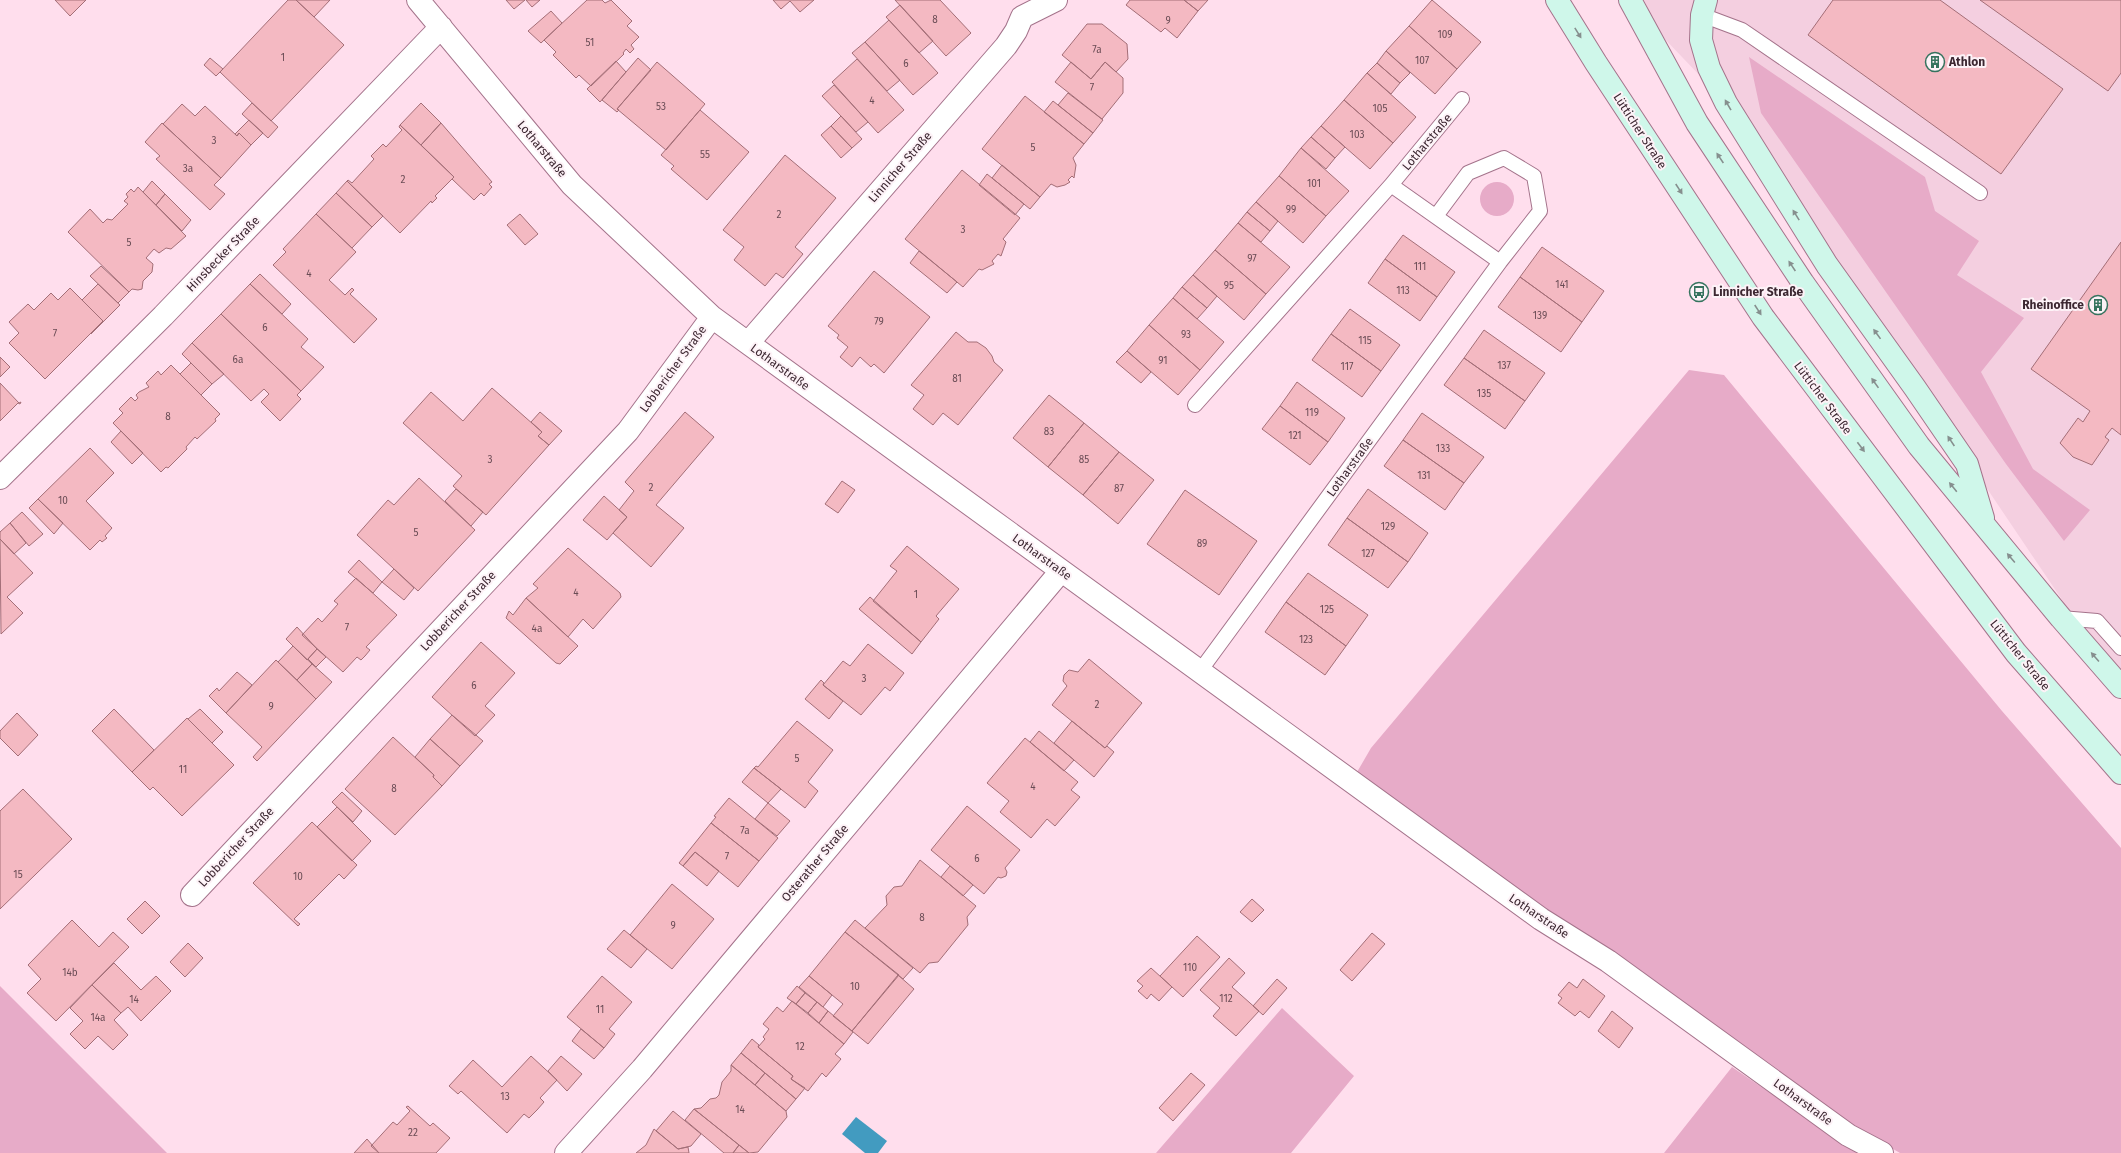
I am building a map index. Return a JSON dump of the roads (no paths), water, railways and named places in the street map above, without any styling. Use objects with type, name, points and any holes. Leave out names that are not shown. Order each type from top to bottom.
[{"type":"main road","name":"Lütticher Straße","points":[[1557,0],[1596,63],[1762,317],[2016,653],[2121,772]]},
{"type":"main road","points":[[1630,0],[1697,123],[1803,283],[1919,446],[2061,618],[2121,687]]},
{"type":"main road","points":[[1704,8],[1701,40],[1709,68],[1726,102],[1827,265],[1915,388],[1967,464],[1986,528]]},
{"type":"street","name":"Lotharstraße","points":[[418,0],[572,185],[712,317],[1541,919],[1608,961],[1848,1135],[1882,1153]]},
{"type":"street","name":"Linnicher Straße","points":[[748,343],[1006,46],[1016,31],[1019,8],[1056,0]]},
{"type":"street","name":"Hinsbecker Straße","points":[[0,478],[169,310],[441,27]]},
{"type":"street","name":"Lobbericher Straße","points":[[192,895],[628,431],[712,317]]},
{"type":"street","name":"Osterather Straße","points":[[566,1153],[648,1063],[1061,571]]},
{"type":"lane","points":[[1704,8],[1742,30],[1980,193]]},
{"type":"lane","name":"Lotharstraße","points":[[1195,405],[1392,184],[1462,99]]},
{"type":"lane","name":"Lotharstraße","points":[[1200,671],[1500,262],[1540,211],[1534,176],[1504,158],[1468,173],[1436,216]]},
{"type":"lane","points":[[1392,184],[1500,262]]},
{"type":"lane","points":[[2061,618],[2097,621],[2121,648]]},
{"type":"water","points":[[856,1117],[887,1141],[878,1153],[865,1153],[842,1134]]},
{"type":"place","name":"Athlon","points":[[1935,62]]},
{"type":"place","name":"Linnicher Straße","points":[[1699,292]]},
{"type":"place","name":"Rheinoffice","points":[[2098,305]]}]
